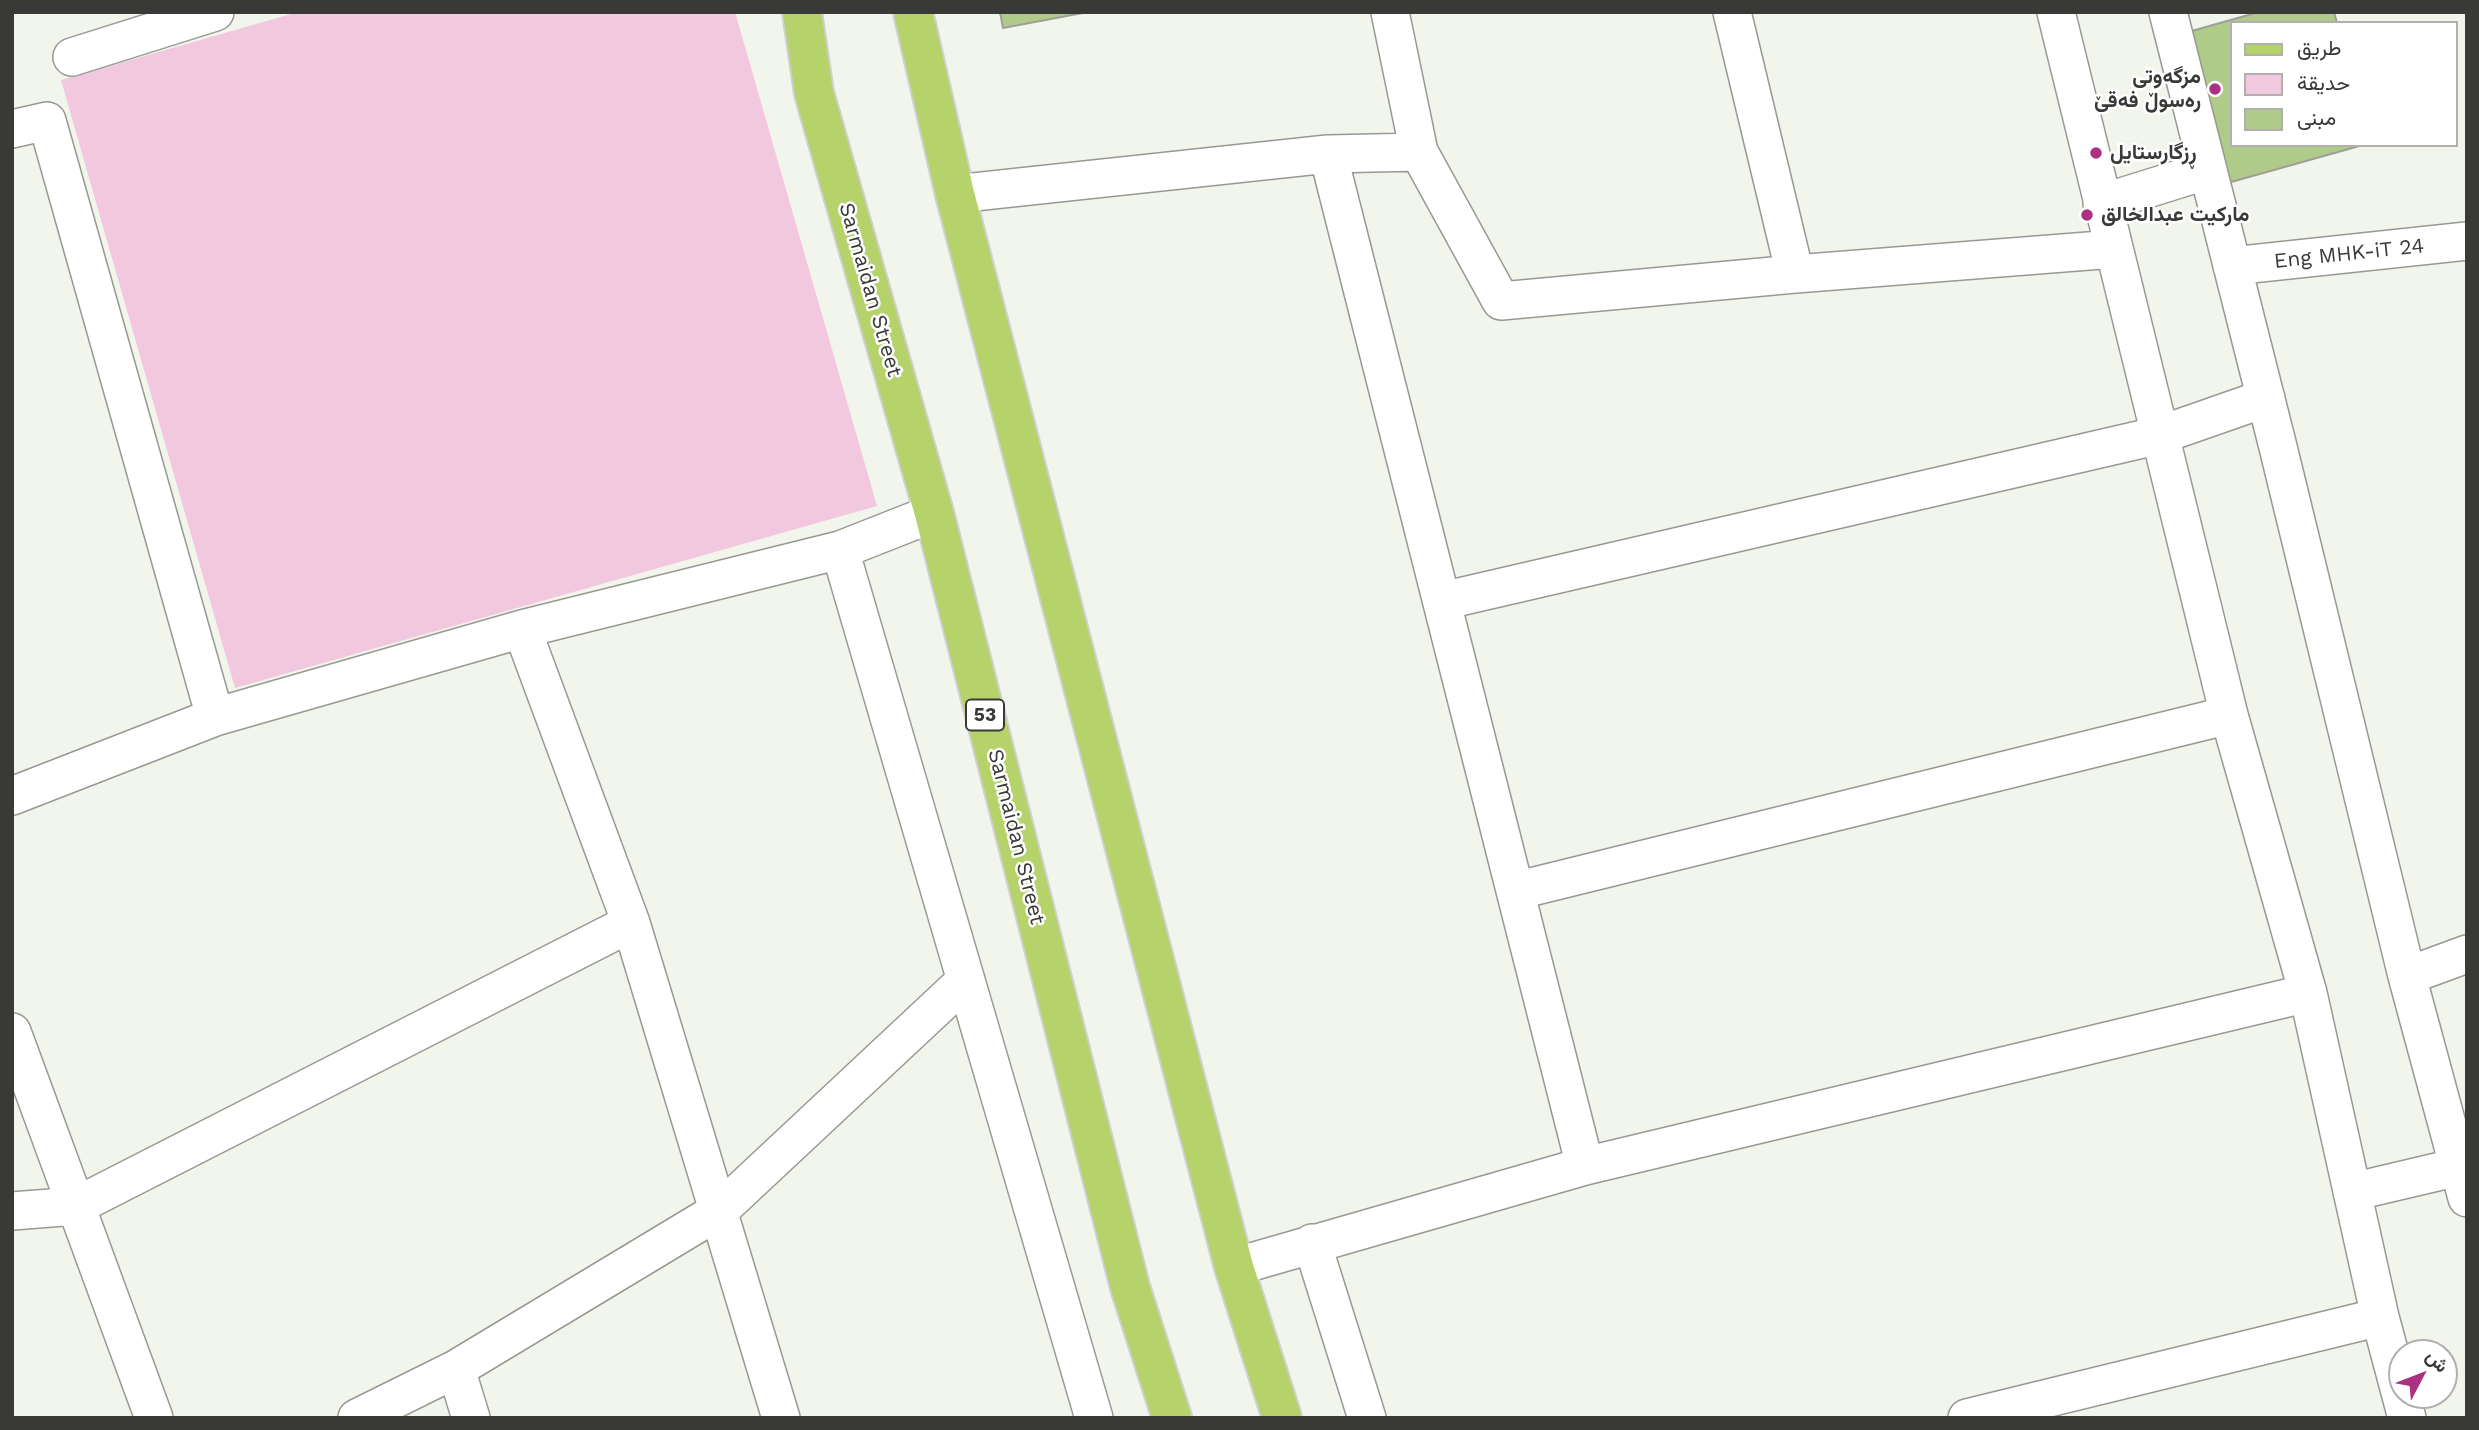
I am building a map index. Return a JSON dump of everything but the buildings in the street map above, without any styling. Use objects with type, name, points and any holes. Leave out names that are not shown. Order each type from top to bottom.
[{"type":"main road","name":"Sarmaidan Street","points":[[802,12],[814,93],[934,513],[1130,1287],[1172,1418]]},
{"type":"main road","points":[[913,12],[955,194],[1234,1267],[1282,1418]]},
{"type":"street","points":[[72,57],[215,12]]},
{"type":"street","points":[[1390,12],[1419,152],[1501,301],[2114,249]]},
{"type":"street","points":[[1732,12],[1795,274]]},
{"type":"street","points":[[2056,12],[2228,715],[2308,993],[2380,1317],[2407,1418]]},
{"type":"street","points":[[2168,12],[2266,398],[2407,975],[2462,1182],[2351,1192]]},
{"type":"street","points":[[12,129],[47,121],[215,716]]},
{"type":"street","points":[[955,194],[1328,154],[1419,152]]},
{"type":"street","points":[[1328,154],[1585,1166]]},
{"type":"street","points":[[2102,203],[2208,170]]},
{"type":"street","name":"Eng MHK-iT 24","points":[[2232,266],[2467,241]]},
{"type":"street","points":[[1442,601],[2160,435],[2266,398]]},
{"type":"street","points":[[12,796],[215,716],[522,629],[840,550],[934,513]]},
{"type":"street","points":[[840,550],[1094,1418]]},
{"type":"street","points":[[522,629],[631,923],[782,1418]]},
{"type":"street","points":[[1515,891],[2228,715]]},
{"type":"street","points":[[12,1212],[76,1206],[631,923]]},
{"type":"street","points":[[2407,975],[2467,954]]},
{"type":"street","points":[[357,1418],[456,1369],[720,1210],[966,980]]},
{"type":"street","points":[[1234,1267],[1585,1166],[2308,993]]},
{"type":"street","points":[[12,1032],[154,1418]]},
{"type":"street","points":[[1312,1243],[1367,1418]]},
{"type":"street","points":[[1967,1418],[2092,1403],[2380,1317]]},
{"type":"street","points":[[456,1369],[471,1418]]},
{"type":"green space","points":[[298,12],[735,12],[877,506],[235,688],[61,80]]},
{"type":"place","name":"مزگەوتی رەسوڵ فەقێ","points":[[2215,89]]},
{"type":"place","name":"ڕزگارستایل","points":[[2096,153]]},
{"type":"place","name":"ماركیت عبدالخالق","points":[[2087,215]]}]
